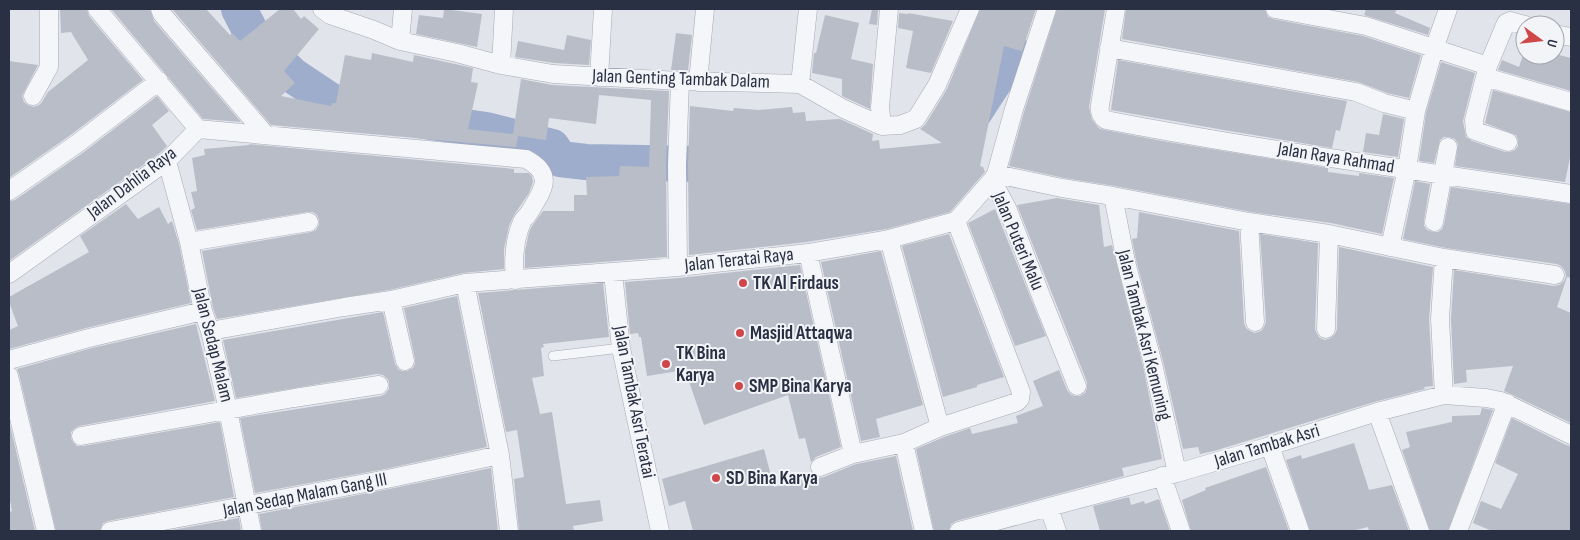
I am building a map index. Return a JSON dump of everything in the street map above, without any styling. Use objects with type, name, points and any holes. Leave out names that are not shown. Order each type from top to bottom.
[{"type":"street","points":[[34,96],[49,67],[49,9]]},
{"type":"street","points":[[97,9],[198,129],[504,156],[526,159],[536,164],[545,178],[540,195],[522,222],[514,249],[515,280]]},
{"type":"street","points":[[160,9],[162,14],[266,135]]},
{"type":"street","name":"Jalan Genting Tambak Dalam","points":[[322,9],[330,15],[400,41],[457,53],[500,65],[553,74],[698,82],[800,84],[844,109],[882,126]]},
{"type":"street","points":[[400,41],[403,9]]},
{"type":"street","points":[[500,65],[504,9]]},
{"type":"street","points":[[599,77],[603,9]]},
{"type":"street","points":[[698,82],[705,9]]},
{"type":"street","points":[[800,84],[808,9]]},
{"type":"street","points":[[889,9],[880,107],[882,126],[900,125],[916,119],[937,85],[970,9]]},
{"type":"street","name":"Jalan Puteri Malu","points":[[1047,9],[994,177],[1077,386]]},
{"type":"street","points":[[1116,9],[1110,48],[1356,92],[1384,103],[1416,111]]},
{"type":"street","points":[[1275,9],[1366,26],[1434,49],[1571,102]]},
{"type":"street","points":[[1390,247],[1407,169],[1416,111],[1448,9]]},
{"type":"street","points":[[1508,142],[1475,132],[1474,120],[1487,71],[1506,23],[1510,21],[1515,22]]},
{"type":"street","name":"Jalan Raya Rahmad","points":[[1110,48],[1099,113],[1106,120],[1345,161],[1571,194]]},
{"type":"street","points":[[9,192],[78,143],[159,81]]},
{"type":"street","points":[[678,266],[677,160],[680,81]]},
{"type":"street","name":"Jalan Dahlia Raya","points":[[9,274],[167,161],[198,129]]},
{"type":"street","points":[[1434,222],[1448,147]]},
{"type":"street","name":"Jalan Sedap Malam","points":[[167,161],[189,242],[203,311],[210,331],[252,531]]},
{"type":"street","points":[[820,467],[853,454],[904,443],[940,427],[1017,402],[1020,399],[1021,392],[956,220],[994,177],[1113,196],[1249,222],[1329,234],[1444,258],[1555,275]]},
{"type":"street","name":"Jalan Tambak Asri Kemuning","points":[[1113,196],[1126,262],[1153,364],[1170,475],[1181,531]]},
{"type":"street","name":"Jalan Teratai Raya","points":[[210,331],[391,300],[465,283],[613,273],[808,253],[889,239],[956,220]]},
{"type":"street","points":[[189,242],[309,222]]},
{"type":"street","points":[[1249,222],[1255,322]]},
{"type":"street","points":[[1326,329],[1329,234]]},
{"type":"street","points":[[889,239],[940,427]]},
{"type":"street","points":[[808,253],[853,454]]},
{"type":"street","points":[[1444,258],[1440,319],[1444,395]]},
{"type":"street","name":"Jalan Tambak Asri Teratai","points":[[613,273],[621,348],[660,531]]},
{"type":"street","points":[[465,283],[500,455],[509,531]]},
{"type":"street","points":[[391,300],[405,361]]},
{"type":"street","points":[[9,360],[89,338],[203,311]]},
{"type":"street","points":[[9,376],[46,531]]},
{"type":"street","points":[[80,436],[294,398],[379,386]]},
{"type":"street","name":"Jalan Tambak Asri","points":[[959,531],[1170,475],[1377,412],[1444,395],[1486,398],[1507,403],[1571,435]]},
{"type":"street","points":[[1458,531],[1507,403]]},
{"type":"street","points":[[1377,412],[1420,531]]},
{"type":"street","points":[[904,443],[924,531]]},
{"type":"street","points":[[1270,446],[1300,531]]},
{"type":"street","name":"Jalan Sedap Malam Gang III","points":[[110,531],[387,480],[500,455]]},
{"type":"street","points":[[1049,508],[1057,531]]},
{"type":"lane","points":[[553,356],[621,348]]},
{"type":"building","points":[[60,9],[87,9],[89,16],[143,80],[72,134],[9,178],[9,61],[38,65],[22,96],[24,102],[34,107],[42,102],[48,92],[88,60],[71,32],[61,33]]},
{"type":"building","points":[[111,9],[150,9],[154,21],[241,122],[203,119]]},
{"type":"building","points":[[172,9],[206,9],[230,35],[232,33],[240,41],[280,9],[293,9],[301,19],[304,16],[319,29],[284,71],[295,83],[281,96],[331,106],[332,103],[336,103],[345,55],[371,60],[372,53],[413,62],[414,55],[473,68],[471,82],[478,83],[468,129],[513,134],[521,79],[552,85],[669,91],[666,165],[667,257],[525,268],[525,251],[529,232],[543,211],[574,211],[574,195],[587,195],[586,177],[619,176],[620,166],[649,167],[651,100],[599,95],[596,124],[549,118],[546,140],[518,136],[516,147],[271,125]]},
{"type":"building","points":[[444,9],[482,14],[477,47],[416,34],[419,15],[443,18]]},
{"type":"building","points":[[872,9],[878,10],[877,25],[869,24]]},
{"type":"building","points":[[980,9],[1036,9],[1022,51],[1004,46],[980,166],[983,167],[985,172],[950,212],[887,229],[807,242],[689,255],[688,165],[690,106],[733,111],[734,108],[759,110],[792,107],[793,113],[805,112],[806,121],[840,119],[873,134],[872,141],[879,140],[880,149],[942,143],[920,129],[925,125],[947,89]]},
{"type":"building","points":[[1057,9],[1105,9],[1089,107],[1092,120],[1100,129],[1328,168],[1328,172],[1359,176],[1359,173],[1394,178],[1382,234],[1331,223],[1251,212],[1064,178],[1009,166]]},
{"type":"building","points":[[1126,9],[1265,9],[1268,17],[1273,19],[1363,36],[1421,55],[1409,98],[1387,93],[1358,82],[1122,39]]},
{"type":"building","points":[[1366,9],[1397,9],[1395,13],[1430,28],[1428,35],[1364,15]]},
{"type":"building","points":[[899,13],[953,21],[931,73],[906,68],[913,31],[898,28]]},
{"type":"building","points":[[825,15],[859,23],[851,59],[873,64],[870,109],[842,96],[842,79],[812,73],[814,53],[816,53]]},
{"type":"building","points":[[676,33],[692,35],[688,71],[671,70]]},
{"type":"building","points":[[567,35],[591,40],[589,65],[554,63],[515,57],[518,41],[564,50]]},
{"type":"building","points":[[1565,56],[1571,58],[1571,91],[1498,70],[1502,60],[1519,67],[1520,65],[1565,65]]},
{"type":"building","points":[[1118,60],[1347,101],[1340,131],[1336,130],[1332,148],[1111,110]]},
{"type":"building","points":[[1441,62],[1475,73],[1463,121],[1466,137],[1472,141],[1505,152],[1515,150],[1518,146],[1516,135],[1485,123],[1493,90],[1571,112],[1571,153],[1565,182],[1455,166],[1458,144],[1455,139],[1449,137],[1444,137],[1440,140],[1434,163],[1419,161],[1426,113]]},
{"type":"building","points":[[157,96],[169,111],[152,125],[167,146],[160,153],[9,261],[9,201],[15,200],[84,152]]},
{"type":"building","points":[[1383,114],[1404,119],[1398,157],[1363,152],[1366,133],[1379,135]]},
{"type":"building","points":[[248,144],[514,169],[514,173],[529,173],[533,182],[529,193],[509,226],[504,249],[504,269],[463,273],[389,290],[217,319],[213,308],[202,251],[311,232],[316,230],[319,225],[317,215],[313,212],[308,212],[197,230],[191,210],[195,208],[191,192],[197,191],[192,158],[205,155],[204,149],[250,145]]},
{"type":"building","points":[[1415,181],[1430,184],[1424,226],[1427,230],[1433,232],[1438,232],[1444,224],[1451,187],[1571,204],[1571,278],[1567,277],[1557,307],[1571,313],[1571,423],[1504,391],[1513,366],[1466,370],[1467,382],[1454,384],[1451,319],[1454,270],[1554,286],[1564,281],[1565,271],[1557,264],[1446,248],[1403,239]]},
{"type":"building","points":[[1057,198],[1099,205],[1104,247],[1112,245],[1143,366],[1162,459],[1122,468],[1124,476],[956,521],[951,524],[949,531],[934,531],[916,449],[970,428],[972,434],[1018,423],[1016,416],[1043,406],[1033,381],[1059,370],[1071,395],[1080,396],[1085,393],[1087,388],[1087,382],[1017,205]]},
{"type":"building","points":[[126,204],[138,219],[159,207],[168,224],[172,221],[179,244],[191,303],[9,349],[9,330],[18,326],[9,297],[89,252],[80,236]]},
{"type":"building","points":[[995,209],[1046,336],[1015,346],[968,223]]},
{"type":"building","points":[[1139,212],[1239,231],[1244,323],[1246,328],[1255,333],[1261,331],[1266,322],[1260,234],[1318,243],[1315,329],[1320,338],[1325,340],[1331,338],[1337,329],[1339,247],[1433,267],[1429,320],[1433,386],[1424,387],[1425,389],[1374,402],[1214,451],[1200,454],[1198,447],[1183,449],[1132,239],[1137,238]]},
{"type":"building","points":[[949,234],[1004,377],[943,397],[902,246]]},
{"type":"building","points":[[881,251],[923,405],[876,419],[880,437],[861,441],[821,262]]},
{"type":"building","points":[[800,265],[841,447],[816,457],[811,462],[805,438],[799,439],[788,395],[704,425],[685,370],[647,376],[641,337],[639,337],[638,333],[630,334],[625,282]]},
{"type":"building","points":[[603,283],[609,337],[543,344],[544,347],[541,348],[544,376],[532,378],[540,414],[552,412],[566,504],[600,500],[603,521],[573,526],[574,531],[519,531],[514,479],[524,477],[517,430],[506,432],[478,293]]},
{"type":"building","points":[[457,296],[487,447],[385,469],[255,493],[240,418],[381,396],[389,389],[389,383],[388,379],[383,375],[377,374],[236,398],[223,340],[383,312],[395,364],[398,369],[407,371],[413,368],[415,359],[404,308]]},
{"type":"building","points":[[196,324],[215,401],[79,426],[71,432],[71,438],[77,446],[83,446],[220,422],[234,497],[108,521],[103,523],[100,531],[56,531],[17,369],[92,348]]},
{"type":"building","points":[[1482,408],[1493,410],[1448,531],[1430,531],[1402,450],[1410,447],[1406,432],[1452,422],[1452,416],[1480,415]]},
{"type":"building","points":[[1512,418],[1571,446],[1571,531],[1492,531],[1473,523],[1481,501],[1501,509],[1518,474],[1495,463]]},
{"type":"building","points":[[9,421],[35,531],[9,531],[9,512],[12,511],[9,495]]},
{"type":"building","points":[[1354,443],[1369,490],[1392,485],[1409,531],[1369,531],[1368,527],[1352,531],[1310,531],[1286,460],[1301,455],[1302,459]]},
{"type":"building","points":[[764,449],[774,487],[815,476],[819,478],[824,477],[856,464],[896,456],[913,531],[693,531],[685,501],[669,506],[662,479]]},
{"type":"building","points":[[1266,467],[1289,531],[1191,531],[1182,500],[1206,490],[1205,488]]},
{"type":"building","points":[[491,468],[498,531],[262,531],[259,514]]},
{"type":"building","points":[[1129,497],[1131,505],[1144,501],[1145,504],[1159,499],[1170,531],[1100,531],[1093,506]]},
{"type":"building","points":[[239,518],[241,531],[166,531]]},
{"type":"waterway","points":[[239,9],[253,36],[292,75],[331,101],[397,117],[486,130],[552,147],[560,159],[586,162],[705,164],[737,173]]},
{"type":"waterway","points":[[972,116],[998,76],[1008,46],[1008,9]]},
{"type":"place","name":"TK Al Firdaus","points":[[743,283]]},
{"type":"place","name":"Masjid Attaqwa","points":[[740,333]]},
{"type":"place","name":"TK Bina Karya","points":[[666,364]]},
{"type":"place","name":"SMP Bina Karya","points":[[739,386]]},
{"type":"place","name":"SD Bina Karya","points":[[716,478]]}]
